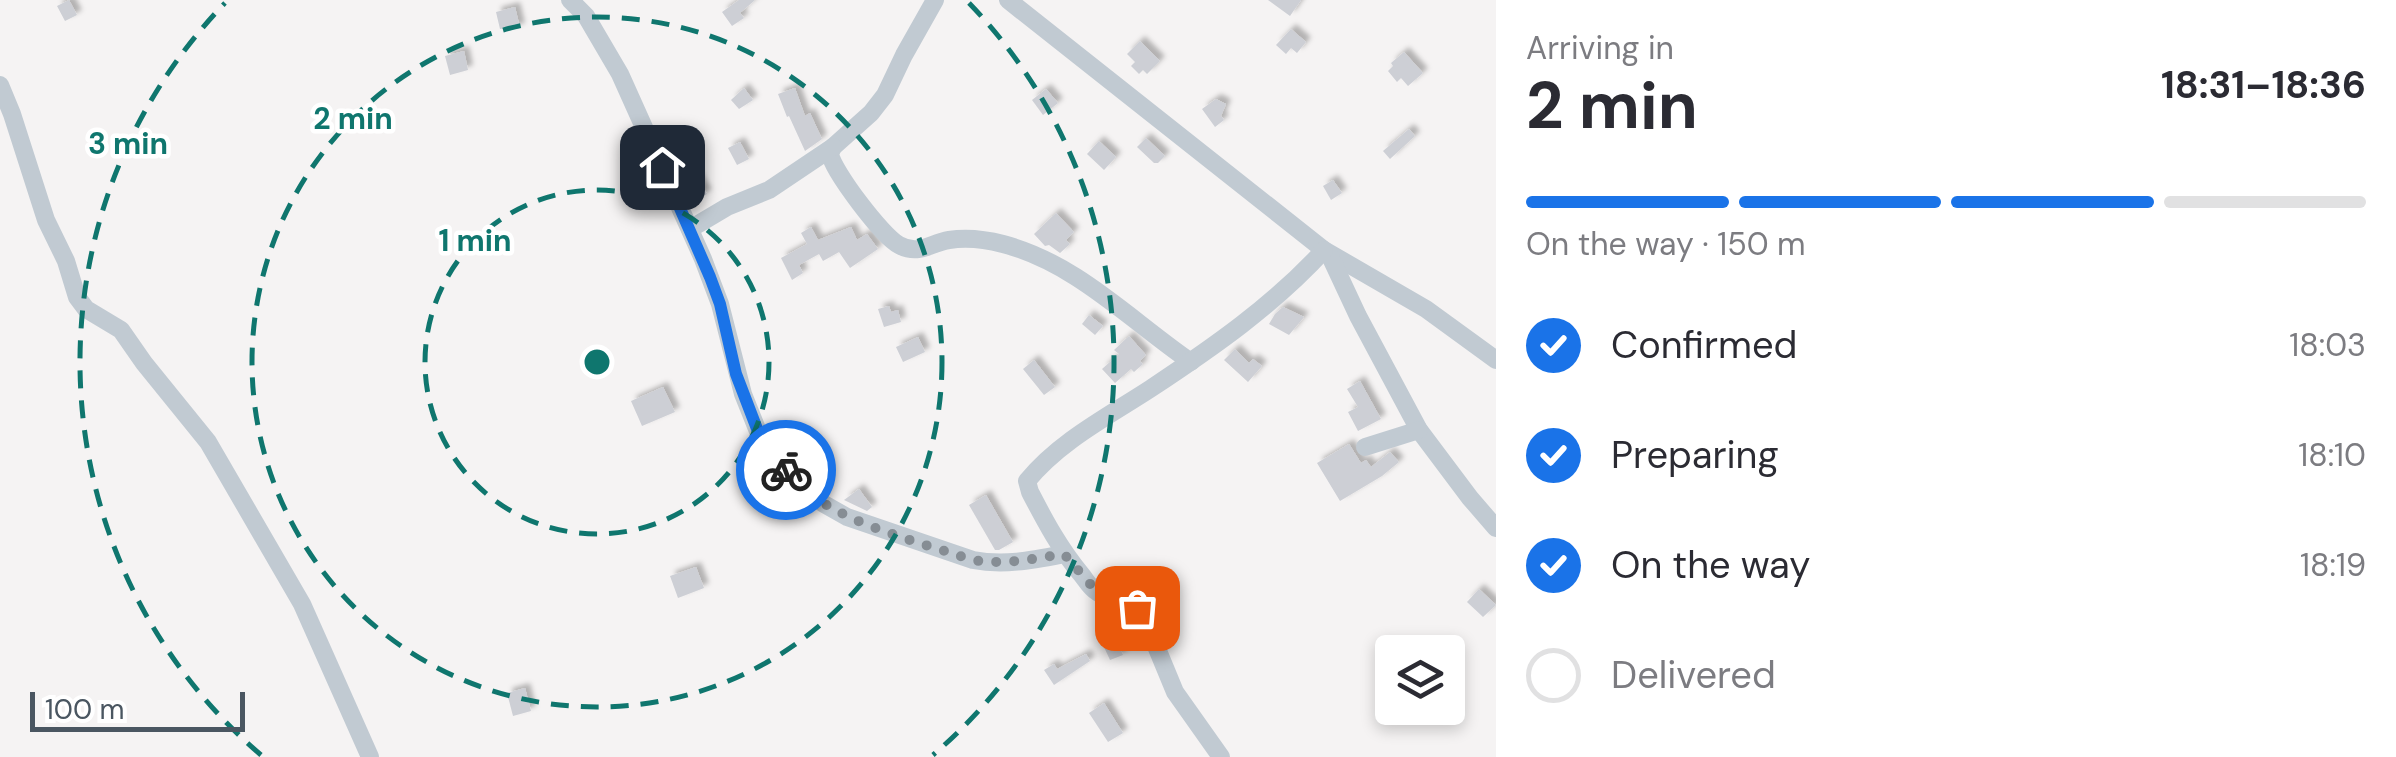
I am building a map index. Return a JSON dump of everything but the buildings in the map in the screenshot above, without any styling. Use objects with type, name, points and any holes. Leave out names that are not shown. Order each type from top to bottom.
[{"type":"street","points":[[570,0],[586,16],[620,74],[720,304],[736,374],[759,434],[798,485],[847,517],[972,560],[1015,562],[1064,554]]},
{"type":"street","points":[[690,229],[727,207],[769,190],[833,147],[871,113],[885,95],[935,0]]},
{"type":"street","points":[[1008,0],[1327,252],[1426,310],[1496,360]]},
{"type":"street","points":[[0,85],[46,220],[66,261],[77,296],[86,310],[126,335],[208,442],[302,604],[370,757]]},
{"type":"street","points":[[833,147],[830,154],[836,169],[882,231],[901,247],[918,251],[940,242],[968,238],[1024,252],[1086,282],[1191,362]]},
{"type":"street","points":[[1221,757],[1175,692],[1144,617],[1129,600],[1098,593],[1064,554],[1027,481],[1068,441],[1191,362],[1262,310],[1327,252]]},
{"type":"street","points":[[1327,252],[1419,430],[1496,528]]},
{"type":"street","points":[[1365,447],[1419,430]]},
{"type":"way so far","points":[[786,470],[798,485],[847,517],[972,560],[1015,562],[1064,554],[1098,593],[1129,600],[1137,608]]},
{"type":"route","points":[[662,167],[720,304],[742,394],[759,434],[786,470]]}]
